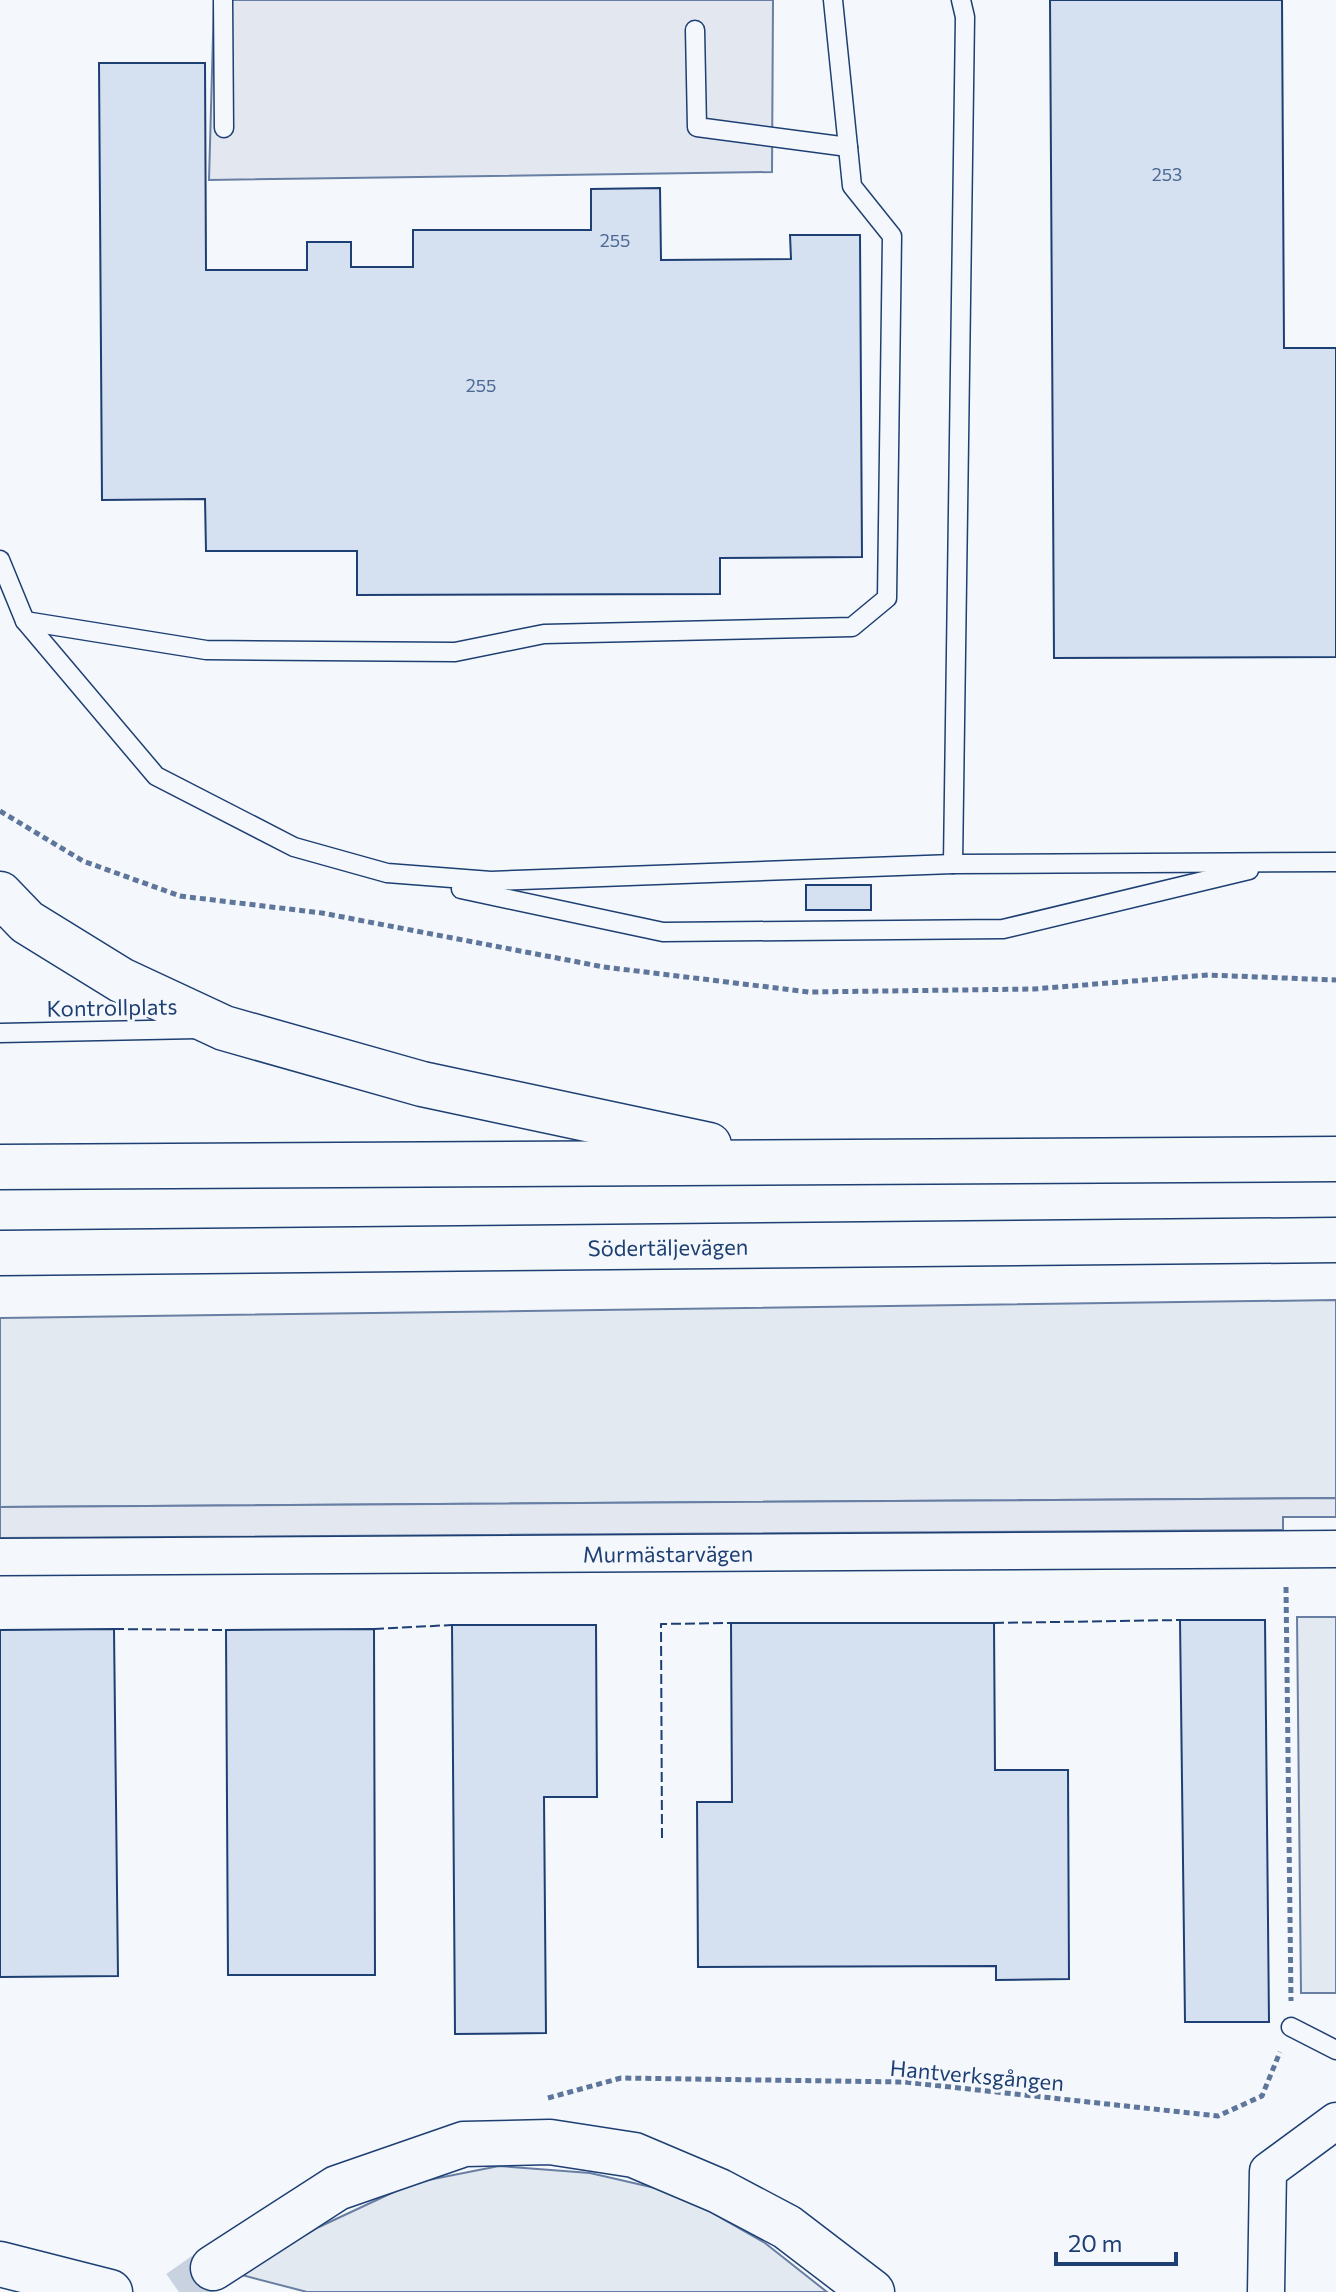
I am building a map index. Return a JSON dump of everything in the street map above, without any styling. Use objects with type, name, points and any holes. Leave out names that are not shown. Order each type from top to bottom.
[{"type":"main road","points":[[0,894],[27,922],[121,980],[224,1028],[422,1084],[794,1162]]},
{"type":"main road","points":[[0,1167],[1336,1159]]},
{"type":"main road","name":"Södertäljevägen","points":[[0,1253],[1336,1240]]},
{"type":"main road","points":[[213,2268],[337,2188],[464,2144],[550,2142],[634,2155],[719,2191],[787,2227],[872,2292]]},
{"type":"main road","points":[[0,2264],[110,2292]]},
{"type":"street","name":"Murmästarvägen","points":[[0,1557],[1336,1549]]},
{"type":"street","points":[[1266,2292],[1268,2171],[1336,2121]]},
{"type":"lane","points":[[223,0],[224,128]]},
{"type":"lane","points":[[25,621],[206,650],[455,652],[544,634],[852,627],[887,598],[892,236],[852,186],[833,0]]},
{"type":"lane","points":[[953,864],[965,17],[961,0]]},
{"type":"lane","points":[[695,30],[697,127],[848,147]]},
{"type":"lane","points":[[0,560],[25,621],[156,776],[294,847],[387,873],[663,932],[795,932],[1003,929],[1282,862]]},
{"type":"lane","points":[[387,873],[491,881],[953,864],[1336,862]]},
{"type":"lane","name":"Kontrollplats","points":[[0,1033],[224,1028]]},
{"type":"lane","points":[[1291,2027],[1336,2050]]},
{"type":"path","name":"Hantverksgången","points":[[533,2102],[621,2078],[904,2082],[1218,2116],[1262,2096],[1291,2027],[1285,1550]]},
{"type":"shaded area","points":[[214,0],[773,0],[772,172],[209,180]]},
{"type":"shaded area","points":[[1336,1300],[1336,1498],[0,1507],[0,1318]]},
{"type":"shaded area","points":[[1336,1498],[1336,1517],[1283,1517],[1283,1530],[0,1538],[0,1507]]},
{"type":"shaded area","points":[[1297,1617],[1336,1617],[1336,1993],[1301,1993]]},
{"type":"shaded area","points":[[499,2166],[590,2173],[677,2193],[765,2243],[827,2292],[307,2292],[238,2274],[319,2227],[413,2183]]},
{"type":"building","points":[[1050,0],[1282,0],[1284,348],[1336,348],[1336,657],[1054,658]]},
{"type":"building","points":[[99,63],[205,63],[206,270],[307,270],[307,242],[351,242],[351,267],[413,267],[413,230],[591,230],[591,189],[660,188],[661,260],[791,259],[790,235],[860,235],[862,557],[720,558],[720,594],[357,595],[357,551],[206,551],[205,499],[102,500]]},
{"type":"building","points":[[806,885],[871,885],[871,910],[806,910]]},
{"type":"building","points":[[1180,1620],[1265,1620],[1269,2022],[1185,2022]]},
{"type":"building","points":[[731,1623],[994,1623],[995,1770],[1068,1770],[1069,1979],[996,1980],[996,1966],[698,1967],[697,1802],[732,1802]]},
{"type":"building","points":[[452,1625],[596,1625],[597,1797],[544,1797],[546,2033],[455,2034]]},
{"type":"building","points":[[114,1629],[118,1976],[0,1977],[0,1630]]},
{"type":"building","points":[[374,1629],[375,1975],[228,1975],[226,1630]]},
{"type":"tunnel","points":[[179,2292],[213,2268]]},
{"type":"fence","points":[[994,1623],[1180,1620]]},
{"type":"fence","points":[[662,1838],[661,1624],[731,1623]]},
{"type":"fence","points":[[374,1629],[452,1625]]},
{"type":"fence","points":[[114,1629],[226,1630]]}]
